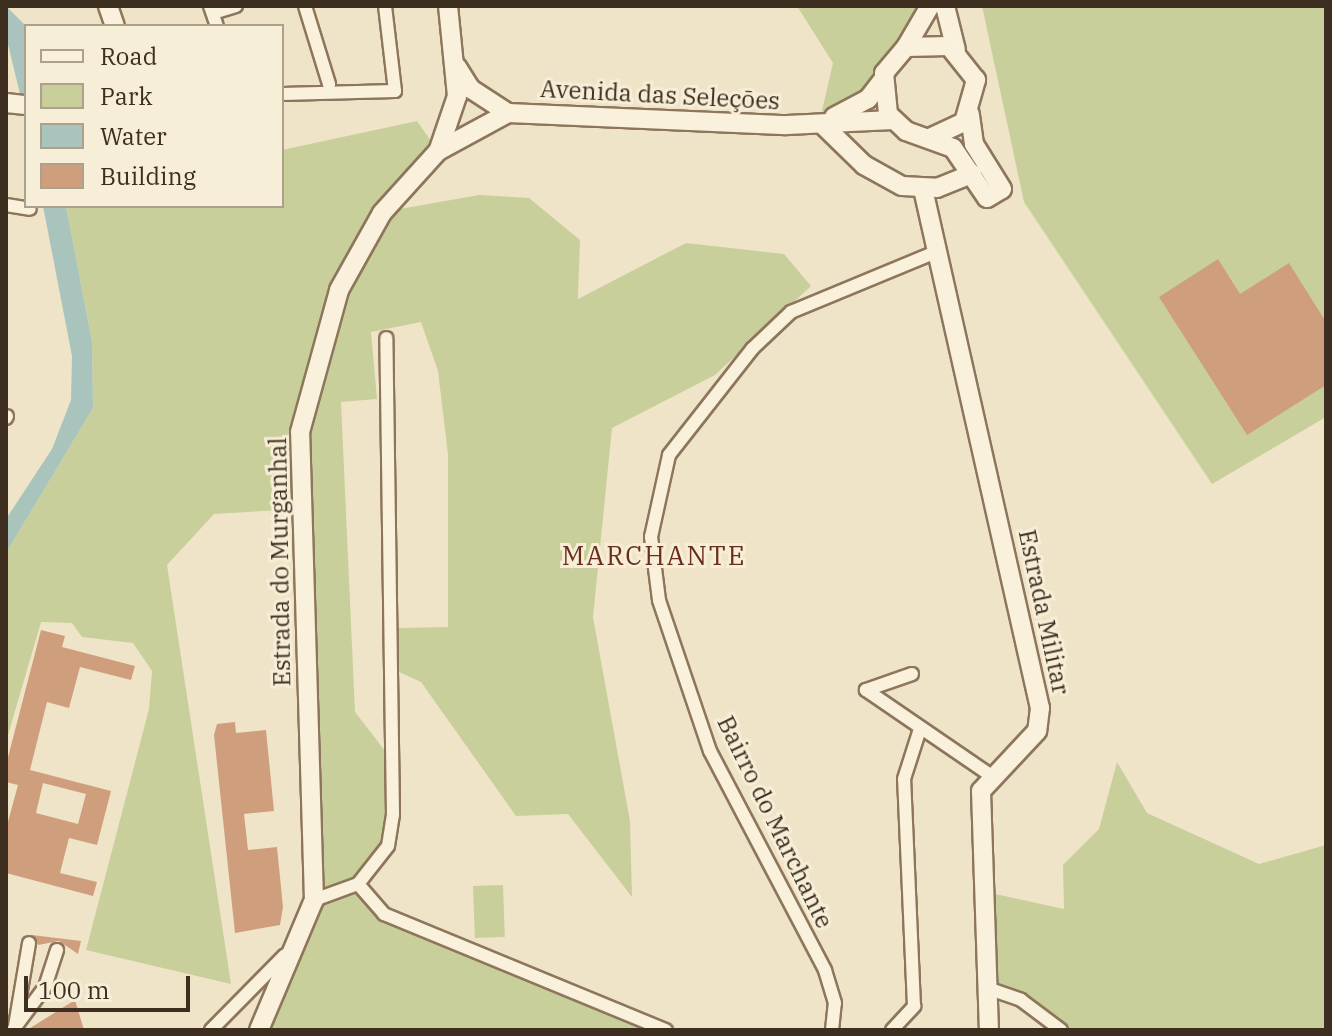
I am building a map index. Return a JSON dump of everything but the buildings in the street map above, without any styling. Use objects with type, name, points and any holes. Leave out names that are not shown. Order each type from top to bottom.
[{"type":"street","points":[[213,15],[236,6]]},
{"type":"street","points":[[305,6],[329,84]]},
{"type":"street","points":[[284,94],[395,91],[385,6]]},
{"type":"street","name":"Estrada do Murganhal","points":[[448,6],[456,64],[464,92],[476,104],[468,129]]},
{"type":"street","points":[[930,6],[882,81],[893,120],[953,148],[987,198],[1002,189],[974,144],[970,114],[976,80],[956,50],[945,6]]},
{"type":"street","points":[[906,47],[932,42],[956,50]]},
{"type":"street","name":"Avenida das Seleções","points":[[816,125],[856,107],[882,81]]},
{"type":"street","points":[[464,92],[508,113]]},
{"type":"street","name":"Estrada do Murganhal","points":[[438,151],[464,92]]},
{"type":"street","name":"Estrada do Murganhal","points":[[259,1030],[285,955],[314,900],[300,432],[353,255],[438,151],[468,129],[508,113]]},
{"type":"street","name":"Avenida das Seleções","points":[[508,113],[816,125],[855,120],[893,120]]},
{"type":"street","points":[[932,137],[970,114]]},
{"type":"street","points":[[850,151],[846,134],[855,120]]},
{"type":"street","points":[[816,125],[883,178],[923,189],[972,174]]},
{"type":"street","name":"Estrada Militar","points":[[923,189],[1040,708],[1037,731],[981,791],[978,820],[989,1030]]},
{"type":"street","points":[[6,205],[30,209]]},
{"type":"street","name":"Bairro do Marchante","points":[[832,1030],[835,1003],[825,970],[710,751],[659,600],[651,537],[669,455],[752,349],[791,312],[936,252]]},
{"type":"street","points":[[314,900],[358,884],[388,846],[393,815],[386,338]]},
{"type":"street","points":[[912,674],[866,690],[904,713],[919,732],[954,747],[993,777]]},
{"type":"street","points":[[892,1030],[914,1006],[904,779],[919,732]]},
{"type":"street","points":[[358,884],[384,914],[666,1030]]},
{"type":"street","points":[[14,1028],[29,943]]},
{"type":"street","points":[[14,1028],[45,987],[57,950]]},
{"type":"street","points":[[211,1030],[285,955]]},
{"type":"street","points":[[987,988],[1021,1000],[1061,1030]]},
{"type":"green space","points":[[797,6],[923,6],[874,85],[846,110],[821,115],[833,63]]},
{"type":"green space","points":[[982,6],[1326,6],[1326,417],[1212,484],[1024,202]]},
{"type":"green space","points":[[417,121],[438,151],[383,212],[479,195],[529,198],[580,240],[578,299],[686,243],[784,254],[811,286],[715,375],[612,428],[593,617],[630,821],[632,897],[568,814],[516,816],[421,682],[399,672],[398,628],[448,627],[448,455],[438,371],[421,322],[371,332],[377,399],[341,402],[355,712],[393,761],[388,846],[358,884],[384,914],[666,1030],[259,1030],[306,922],[295,509],[214,514],[167,565],[231,984],[86,950],[149,709],[152,671],[133,643],[82,637],[72,623],[41,622],[6,742],[6,553],[93,408],[92,342],[66,208],[284,208],[284,150]]},
{"type":"green space","points":[[1117,762],[1147,813],[1259,864],[1326,845],[1326,1030],[1061,1030],[1021,1000],[986,989],[982,891],[1064,909],[1063,865],[1099,829]]},
{"type":"green space","points":[[503,885],[505,937],[475,938],[473,886]]},
{"type":"water","points":[[6,6],[24,24],[24,111],[6,36]]},
{"type":"water","points":[[43,208],[66,208],[92,342],[93,408],[6,553],[6,519],[52,449],[71,400],[72,356]]},
{"type":"district","name":"MARCHANTE","points":[[654,556]]}]
